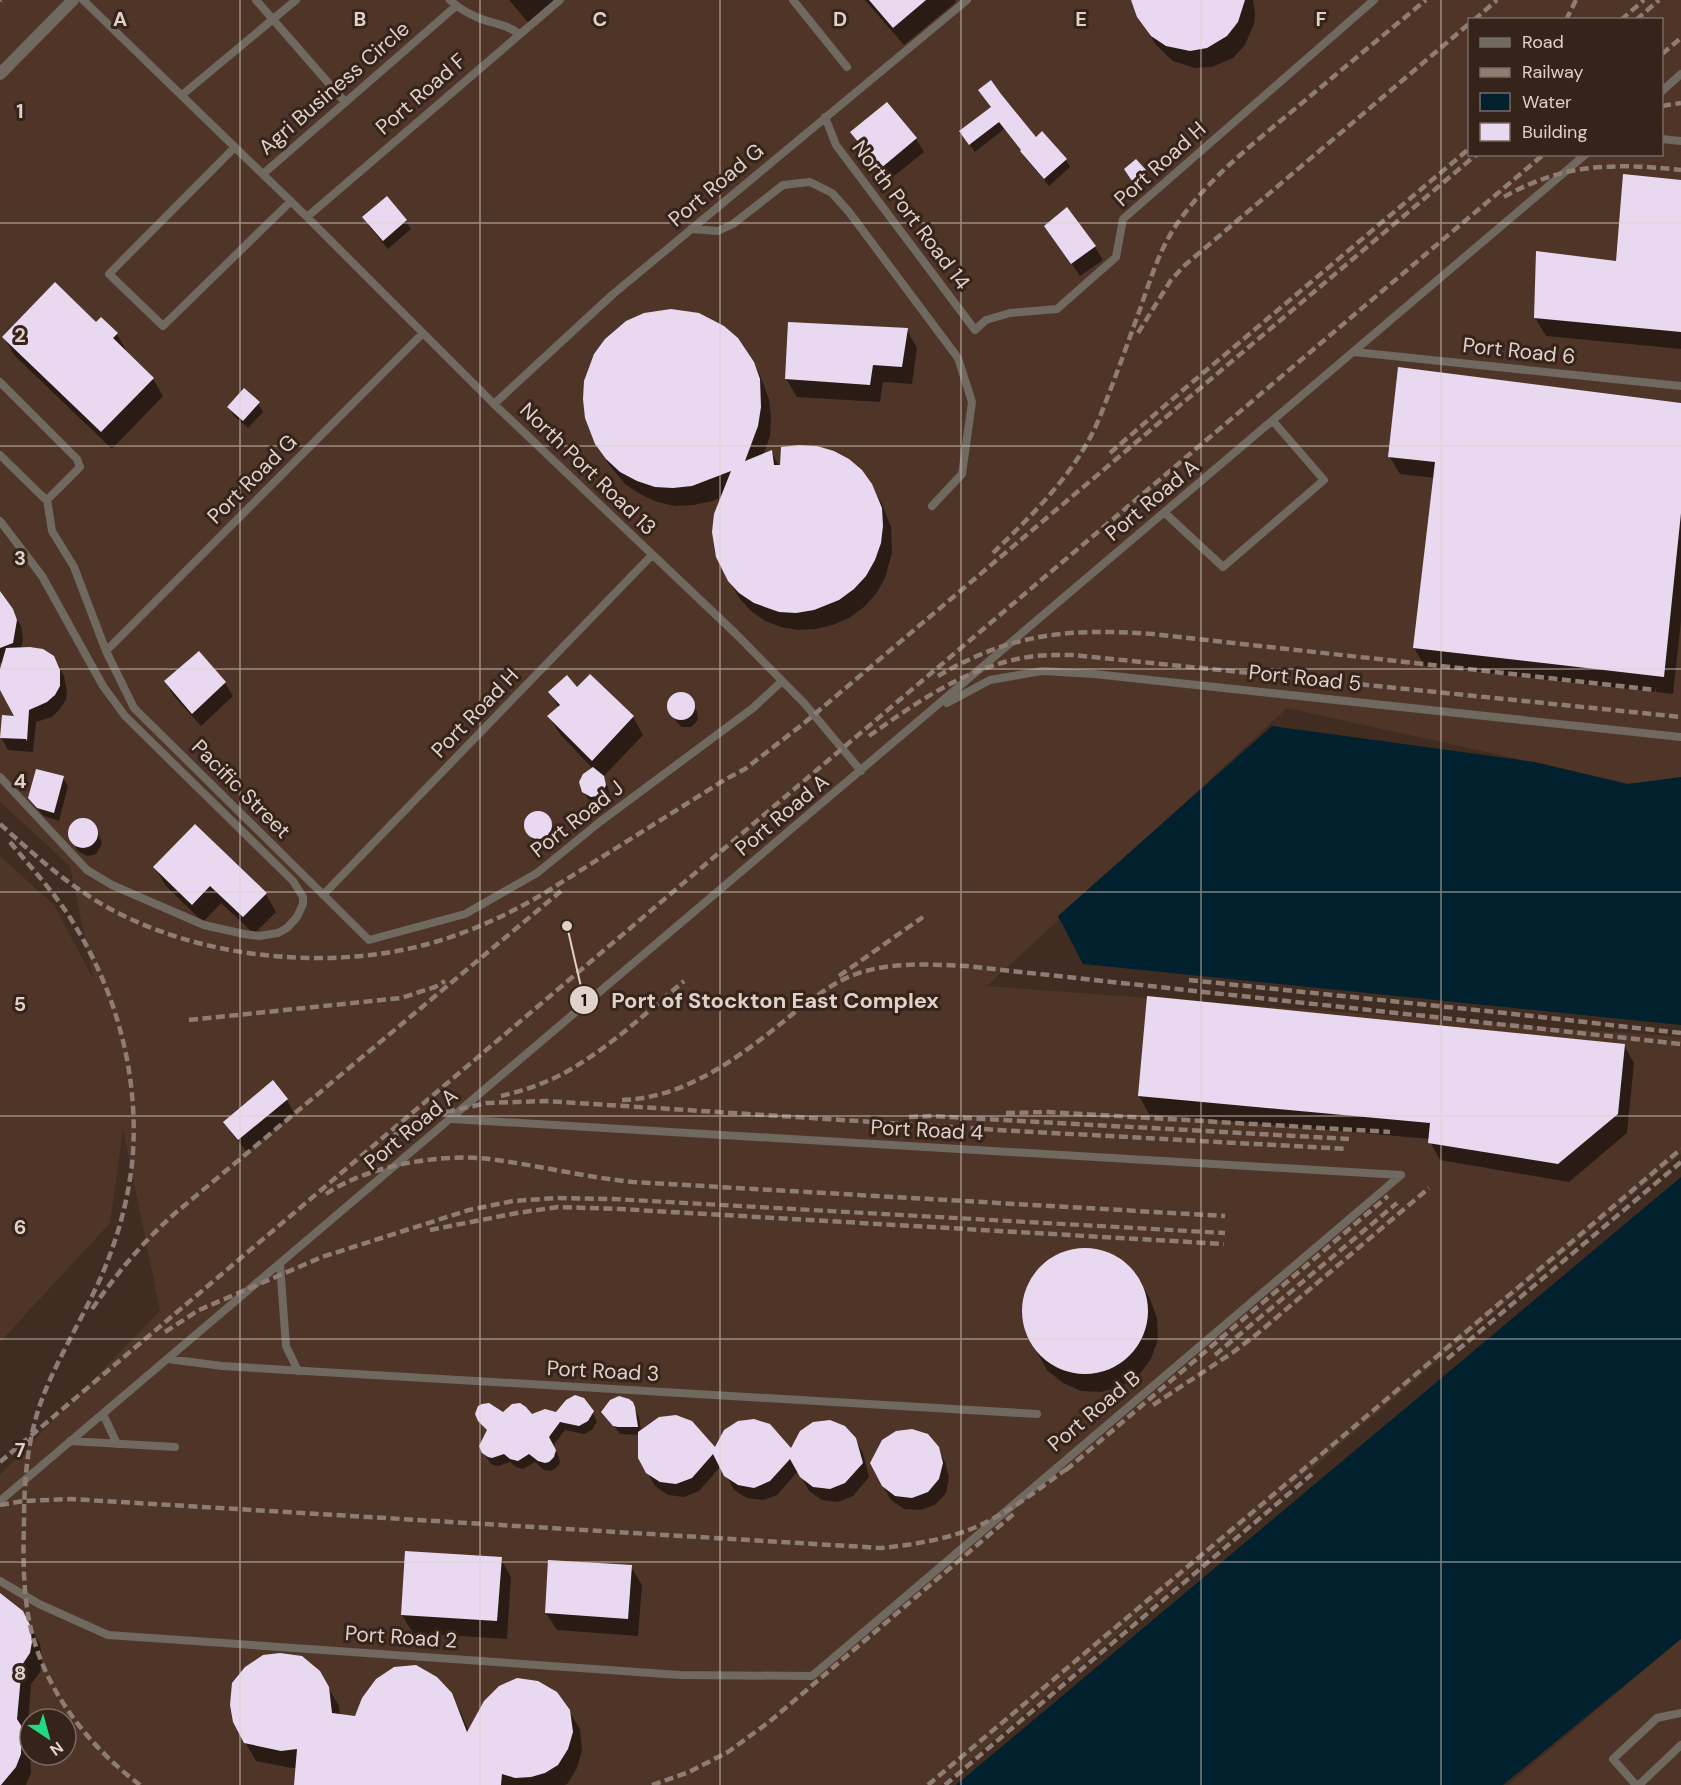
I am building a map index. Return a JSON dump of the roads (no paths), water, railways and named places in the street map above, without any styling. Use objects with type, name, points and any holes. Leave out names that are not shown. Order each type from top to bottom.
[{"type":"street","points":[[0,74],[73,0]]},
{"type":"lane","name":"Agri Business Circle","points":[[83,0],[307,217]]},
{"type":"lane","points":[[256,0],[345,102]]},
{"type":"lane","points":[[182,95],[296,0]]},
{"type":"lane","name":"Port Road F","points":[[307,217],[560,0]]},
{"type":"lane","points":[[793,0],[847,67]]},
{"type":"lane","name":"Port Road G","points":[[494,404],[612,295],[968,0]]},
{"type":"lane","name":"Port Road H","points":[[975,330],[986,320],[1010,313],[1057,309],[1116,257],[1123,219],[1374,0]]},
{"type":"lane","name":"Agri Business Circle","points":[[263,174],[453,3]]},
{"type":"lane","points":[[453,3],[478,18],[511,28],[519,34]]},
{"type":"lane","points":[[1663,90],[1681,74]]},
{"type":"lane","name":"North Port Road 14","points":[[825,117],[836,145],[975,330]]},
{"type":"lane","points":[[1663,139],[1681,141]]},
{"type":"lane","points":[[235,147],[109,274],[163,326],[291,201]]},
{"type":"lane","name":"Port Road A","points":[[0,1501],[1584,156]]},
{"type":"lane","points":[[691,229],[718,231],[733,225],[783,185],[810,182],[832,193],[849,212],[958,358],[972,402],[962,474],[932,506]]},
{"type":"lane","name":"North Port Road 13","points":[[307,217],[494,404],[735,633],[804,703],[861,771]]},
{"type":"lane","name":"Port Road G","points":[[106,651],[423,333]]},
{"type":"lane","name":"Port Road 6","points":[[1354,352],[1681,386]]},
{"type":"lane","points":[[0,382],[79,462],[80,467],[45,499],[0,454]]},
{"type":"lane","points":[[1165,513],[1223,567],[1324,480],[1273,421]]},
{"type":"lane","name":"Pacific Street","points":[[47,499],[52,531],[74,567],[106,651],[134,708],[369,940]]},
{"type":"lane","points":[[0,520],[42,576],[103,686],[125,716],[293,881],[303,897],[303,904],[297,917],[287,928],[278,933],[259,936],[244,934],[196,921],[112,885],[87,870],[0,777]]},
{"type":"lane","name":"Port Road H","points":[[323,895],[652,555]]},
{"type":"lane","name":"Port Road 5","points":[[933,710],[990,680],[1042,671],[1094,674],[1681,737]]},
{"type":"lane","name":"Port Road J","points":[[369,940],[465,914],[537,873],[601,821],[753,708],[782,681]]},
{"type":"lane","name":"Port Road 4","points":[[452,1119],[1401,1175]]},
{"type":"lane","name":"Port Road B","points":[[812,1676],[1401,1175]]},
{"type":"lane","points":[[280,1264],[286,1346],[298,1371]]},
{"type":"lane","name":"Port Road 3","points":[[168,1359],[222,1366],[298,1371],[1037,1414]]},
{"type":"lane","points":[[103,1414],[117,1444]]},
{"type":"lane","points":[[70,1441],[175,1447]]},
{"type":"lane","name":"Port Road 2","points":[[0,1581],[39,1604],[108,1635],[680,1675],[812,1676]]},
{"type":"lane","points":[[1681,1713],[1657,1718],[1613,1759],[1638,1785],[1681,1745]]},
{"type":"water","points":[[1272,726],[1535,762],[1627,784],[1681,777],[1681,1025],[1083,964],[1058,916]]},
{"type":"water","points":[[1681,1177],[1681,1639],[1503,1785],[956,1785]]},
{"type":"railway","points":[[993,553],[1053,491],[1090,439],[1160,254],[1191,205],[1249,147],[1426,0]]},
{"type":"railway","points":[[1476,18],[1497,0]]},
{"type":"railway","points":[[1567,18],[1576,0]]},
{"type":"railway","points":[[1623,18],[1644,0]]},
{"type":"railway","points":[[1638,18],[1659,0]]},
{"type":"railway","points":[[1138,333],[1171,280],[1185,265],[1468,25]]},
{"type":"railway","points":[[1663,53],[1681,38]]},
{"type":"railway","points":[[1663,106],[1681,103]]},
{"type":"railway","points":[[1110,453],[1468,150]]},
{"type":"railway","points":[[0,824],[57,873],[103,905],[156,930],[234,951],[316,958],[357,956],[397,951],[435,942],[490,921],[543,894],[745,769],[803,724],[1475,156]]},
{"type":"railway","points":[[0,1462],[1542,156]]},
{"type":"railway","points":[[1504,197],[1547,177],[1590,168],[1634,166],[1681,170]]},
{"type":"railway","points":[[938,676],[991,650],[1016,642],[1068,633],[1123,632],[1656,690]]},
{"type":"railway","points":[[869,736],[907,709],[968,675],[1012,660],[1054,655],[1073,655],[1681,717]]},
{"type":"railway","points":[[10,842],[67,913],[102,977],[128,1063],[134,1122],[131,1168],[118,1232],[101,1277],[46,1389],[31,1438],[24,1505],[24,1571],[27,1608],[35,1645],[44,1668],[70,1713],[102,1752],[140,1785]]},
{"type":"railway","points":[[92,1309],[130,1259],[173,1215],[561,891]]},
{"type":"railway","points":[[839,976],[923,917]]},
{"type":"railway","points":[[807,1003],[842,980],[872,970],[903,965],[950,965],[1681,1044]]},
{"type":"railway","points":[[1189,980],[1681,1033]]},
{"type":"railway","points":[[189,1020],[401,998],[435,987],[445,981]]},
{"type":"railway","points":[[501,1096],[542,1083],[582,1063],[627,1030],[684,981]]},
{"type":"railway","points":[[622,1100],[649,1097],[675,1090],[700,1079],[747,1050],[811,999]]},
{"type":"railway","points":[[446,1112],[487,1103],[546,1101],[998,1130],[1348,1149]]},
{"type":"railway","points":[[394,1135],[452,1110]]},
{"type":"railway","points":[[1006,1113],[1048,1112],[1390,1132]]},
{"type":"railway","points":[[909,1117],[932,1116],[1349,1139]]},
{"type":"railway","points":[[928,1785],[1681,1149]]},
{"type":"railway","points":[[326,1194],[343,1184],[382,1169],[426,1160],[469,1158],[489,1159],[633,1182],[1225,1216]]},
{"type":"railway","points":[[1447,1359],[1681,1162]]},
{"type":"railway","points":[[1153,1405],[1257,1334],[1429,1188]]},
{"type":"railway","points":[[1066,1470],[1388,1196]]},
{"type":"railway","points":[[165,1332],[199,1310],[322,1257],[469,1210],[513,1201],[556,1198],[614,1199],[1225,1233]]},
{"type":"railway","points":[[1215,1355],[1397,1203]]},
{"type":"railway","points":[[430,1230],[558,1207],[1224,1244]]},
{"type":"railway","points":[[0,1505],[24,1501],[71,1499],[881,1548],[927,1542],[985,1523],[1011,1508],[1072,1465]]},
{"type":"railway","points":[[945,1785],[1312,1474]]},
{"type":"railway","points":[[652,1785],[689,1772],[728,1752],[769,1722],[1016,1512]]},
{"type":"place","name":"Port of Stockton East Complex","points":[[567,926]]}]
